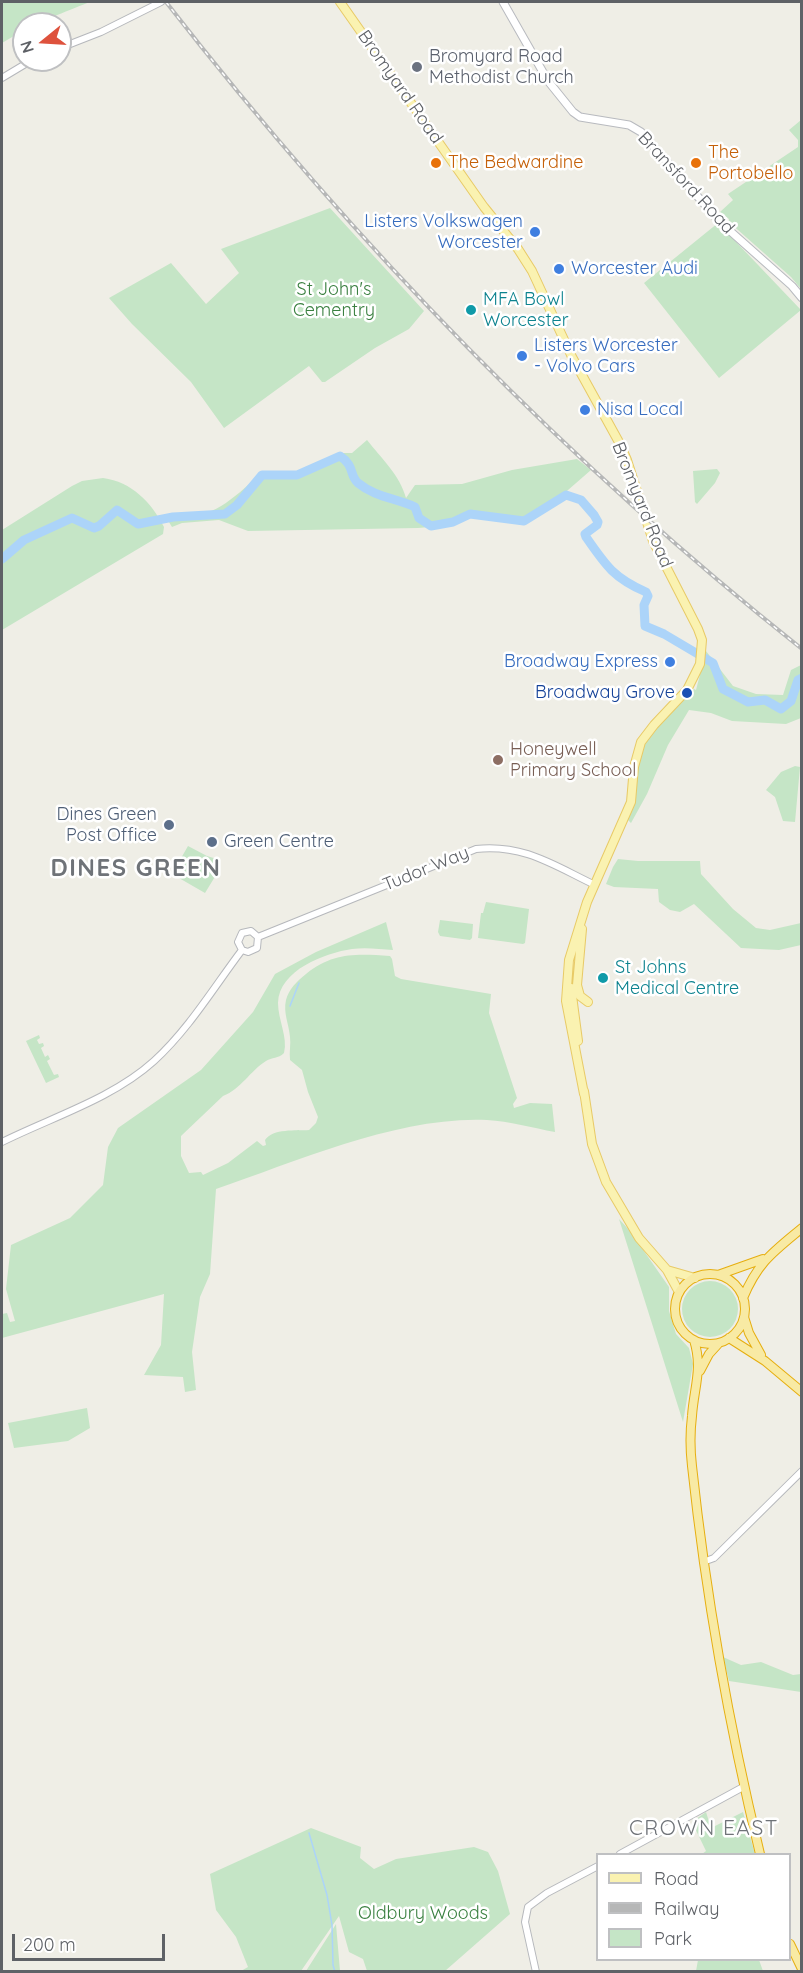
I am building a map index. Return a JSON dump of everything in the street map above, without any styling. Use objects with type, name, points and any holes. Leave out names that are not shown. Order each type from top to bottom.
[{"type":"highway","points":[[765,1361],[749,1333],[744,1316],[743,1298],[750,1280],[765,1259],[801,1228]]},
{"type":"highway","points":[[718,1275],[765,1259]]},
{"type":"highway","points":[[719,1343],[702,1343],[685,1333],[675,1314],[680,1292],[695,1278],[706,1274],[718,1275],[733,1283],[743,1298]]},
{"type":"highway","points":[[699,1372],[708,1354],[719,1343],[729,1338],[741,1325],[744,1316]]},
{"type":"highway","points":[[729,1338],[765,1361],[801,1392]]},
{"type":"highway","points":[[694,1340],[699,1355],[699,1372],[690,1440],[702,1562],[719,1658],[760,1853]]},
{"type":"highway","points":[[791,1948],[801,1969]]},
{"type":"main road","name":"Bromyard Road","points":[[340,2],[484,207],[518,249],[532,272],[572,357],[620,444],[653,541],[702,640],[699,664],[687,690],[641,742],[634,767],[631,802],[584,909],[569,960],[566,1001],[592,1144],[606,1182],[639,1238],[667,1270],[680,1292]]},
{"type":"main road","name":"Bransford Road","points":[[503,2],[548,81],[573,112],[580,117],[629,125],[641,132],[720,222],[792,286],[801,298]]},
{"type":"main road","points":[[584,909],[577,985],[580,996],[588,1002]]},
{"type":"main road","points":[[667,1270],[695,1278]]},
{"type":"street","points":[[72,43],[101,32],[158,3]]},
{"type":"street","name":"Tudor Way","points":[[258,937],[476,849],[499,847],[526,853],[595,885]]},
{"type":"street","name":"Tudor Way","points":[[251,931],[258,937],[257,948],[248,952],[242,950],[238,942],[242,933],[251,931]]},
{"type":"street","name":"Tudor Way","points":[[2,1142],[120,1086],[142,1071],[177,1038],[242,950]]},
{"type":"street","points":[[702,1562],[714,1558],[801,1470]]},
{"type":"street","points":[[622,1853],[745,1786]]},
{"type":"street","points":[[536,1971],[526,1927],[525,1918],[528,1907],[546,1893],[596,1867]]},
{"type":"green space","points":[[2,2],[90,2],[65,12],[12,12],[12,37],[2,43]]},
{"type":"green space","points":[[801,120],[801,289],[791,277],[720,212],[733,200],[728,194],[798,147],[798,140],[789,130]]},
{"type":"green space","name":"St John's Cementry","points":[[330,208],[424,311],[409,329],[375,348],[325,382],[322,382],[309,366],[224,428],[191,382],[109,298],[171,263],[206,304],[239,273],[221,249]]},
{"type":"green space","points":[[718,223],[801,310],[719,378],[644,283]]},
{"type":"green space","points":[[367,440],[395,474],[406,498],[415,485],[462,484],[512,470],[577,459],[591,470],[560,497],[524,521],[470,515],[454,525],[418,528],[248,531],[219,520],[182,523],[172,527],[164,514],[179,517],[206,513],[230,500],[262,472],[298,471],[341,453],[352,453]]},
{"type":"green space","points":[[717,469],[720,473],[715,483],[697,504],[693,471]]},
{"type":"green space","points":[[103,478],[123,484],[140,495],[159,518],[164,527],[163,534],[2,630],[2,530],[72,486],[82,481]]},
{"type":"green space","points":[[706,651],[733,686],[756,694],[783,695],[791,670],[801,665],[801,718],[786,724],[732,721],[711,713],[689,710],[668,745],[647,794],[631,823],[628,820],[634,800],[637,761],[644,743],[655,728],[694,689],[696,690]]},
{"type":"green space","points":[[795,766],[800,767],[795,822],[783,821],[775,797],[766,790],[781,772]]},
{"type":"green space","points":[[188,846],[220,860],[216,875],[205,893],[172,874]]},
{"type":"green space","points":[[618,859],[700,861],[701,874],[733,909],[756,928],[770,930],[801,923],[801,945],[779,950],[741,948],[694,904],[680,912],[670,910],[659,902],[658,889],[614,887],[606,884]]},
{"type":"green space","points":[[486,902],[529,909],[525,943],[478,938],[481,913],[483,913]]},
{"type":"green space","points":[[440,920],[473,924],[472,938],[470,940],[440,936],[438,932]]},
{"type":"green space","points":[[386,922],[393,950],[357,948],[329,954],[305,965],[286,981],[280,991],[278,1003],[285,1041],[284,1053],[260,1065],[181,1136],[181,1156],[189,1173],[201,1172],[203,1175],[228,1163],[257,1141],[263,1146],[266,1145],[265,1140],[273,1134],[309,1130],[316,1123],[318,1117],[302,1070],[290,1060],[290,1040],[285,1005],[289,992],[306,974],[326,962],[346,956],[390,956],[395,976],[401,979],[491,994],[489,1013],[517,1098],[513,1104],[514,1108],[530,1103],[552,1104],[555,1132],[487,1120],[419,1125],[349,1142],[216,1189],[210,1274],[200,1297],[192,1352],[196,1390],[185,1392],[183,1377],[144,1375],[161,1345],[164,1294],[2,1338],[2,1314],[7,1313],[10,1322],[15,1321],[6,1289],[11,1245],[70,1218],[103,1185],[108,1147],[118,1128],[201,1070],[253,1012],[275,974],[316,952]]},
{"type":"green space","points":[[39,1035],[40,1038],[37,1040],[39,1044],[43,1043],[44,1046],[41,1048],[45,1057],[48,1055],[50,1059],[47,1061],[54,1075],[58,1074],[59,1077],[46,1083],[26,1041]]},
{"type":"green space","points":[[619,1219],[669,1287],[669,1311],[676,1334],[689,1348],[693,1364],[683,1422]]},
{"type":"green space","points":[[704,1281],[716,1281],[726,1285],[734,1293],[738,1309],[734,1325],[726,1333],[716,1337],[704,1337],[694,1333],[686,1325],[682,1315],[682,1303],[686,1293],[694,1285]]},
{"type":"green space","points":[[87,1408],[90,1428],[68,1441],[14,1448],[8,1423]]},
{"type":"green space","points":[[723,1657],[741,1665],[761,1662],[793,1675],[801,1674],[801,1692],[729,1681]]},
{"type":"green space","points":[[706,1812],[711,1828],[743,1812],[755,1853],[703,1853],[706,1851],[692,1822]]},
{"type":"green space","name":"Oldbury Woods","points":[[311,1828],[361,1847],[360,1858],[374,1869],[396,1859],[474,1847],[488,1852],[498,1871],[510,1914],[445,1971],[367,1971],[363,1959],[349,1952],[339,1916],[301,1971],[241,1971],[248,1967],[236,1937],[216,1910],[210,1874]]},
{"type":"green space","points":[[336,1924],[340,1971],[306,1971]]},
{"type":"green space","points":[[698,1961],[759,1961],[763,1971],[696,1971]]},
{"type":"waterway","points":[[2,559],[24,540],[72,518],[94,528],[117,510],[138,524],[173,517],[225,514],[237,505],[262,475],[297,475],[340,456],[348,463],[358,483],[378,494],[415,507],[419,518],[431,526],[453,522],[470,514],[524,521],[566,495],[581,500],[598,522],[585,534],[593,547],[618,576],[646,592],[648,596],[644,605],[645,626],[664,634],[713,663],[723,689],[748,702],[765,700],[781,709],[791,701],[798,680],[802,678]]},
{"type":"waterway","points":[[290,1006],[299,983]]},
{"type":"waterway","points":[[309,1833],[327,1895],[332,1925],[335,1972]]},
{"type":"railway","points":[[166,2],[310,177],[464,344],[628,502],[802,649]]},
{"type":"place","name":"Bromyard Road Methodist Church","points":[[417,67]]},
{"type":"place","name":"The Bedwardine","points":[[436,163]]},
{"type":"place","name":"The Portobello","points":[[696,163]]},
{"type":"place","name":"Listers Volkswagen Worcester","points":[[535,232]]},
{"type":"place","name":"Worcester Audi","points":[[559,269]]},
{"type":"place","name":"MFA Bowl Worcester","points":[[471,310]]},
{"type":"place","name":"Listers Worcester - Volvo Cars","points":[[522,356]]},
{"type":"place","name":"Nisa Local","points":[[585,410]]},
{"type":"place","name":"Broadway Express","points":[[670,662]]},
{"type":"place","name":"Broadway Grove","points":[[687,693]]},
{"type":"place","name":"Honeywell Primary School","points":[[498,760]]},
{"type":"place","name":"Dines Green Post Office","points":[[169,825]]},
{"type":"place","name":"Green Centre","points":[[212,842]]},
{"type":"place","name":"St Johns Medical Centre","points":[[603,978]]},
{"type":"district","name":"DINES GREEN","points":[[136,869]]},
{"type":"district","name":"CROWN EAST","points":[[704,1829]]}]
